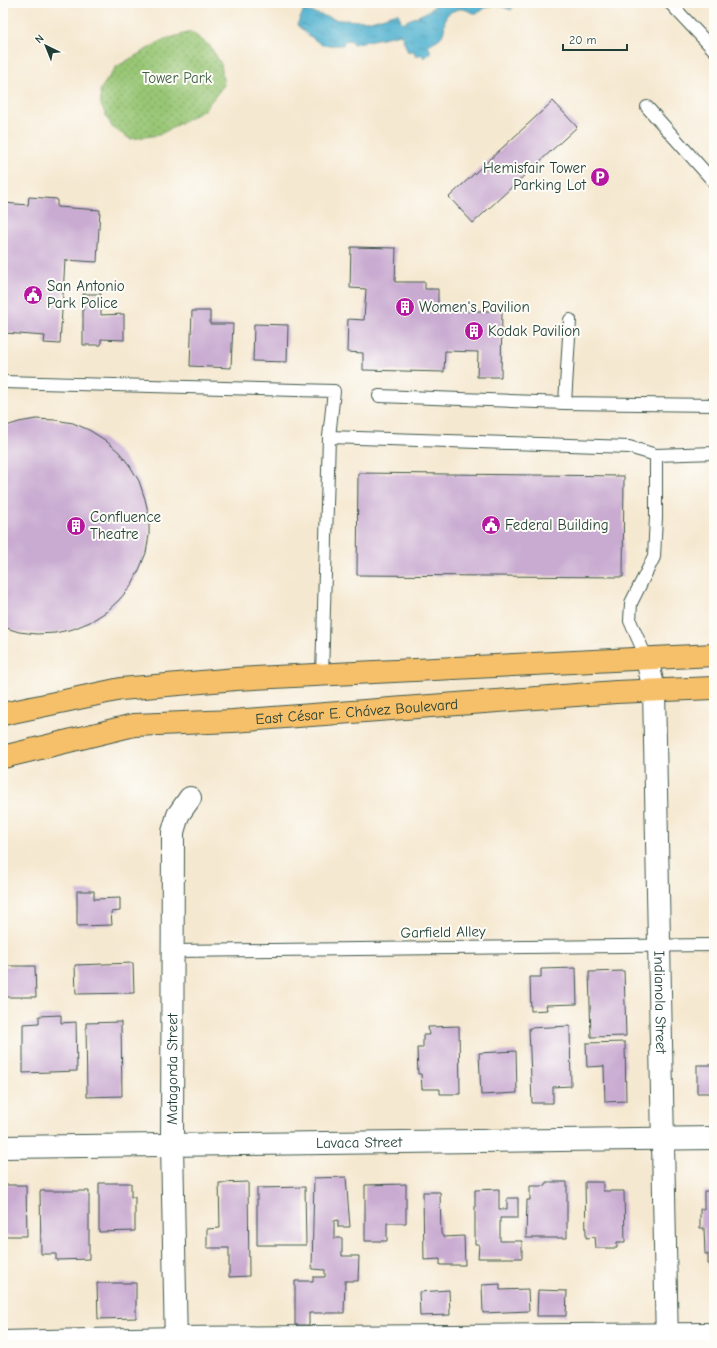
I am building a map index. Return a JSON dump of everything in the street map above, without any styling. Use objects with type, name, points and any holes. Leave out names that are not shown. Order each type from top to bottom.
[{"type":"main road","points":[[3,714],[121,689],[236,679],[714,655]]},
{"type":"main road","name":"East César E. Chávez Boulevard","points":[[3,757],[134,725],[233,721],[654,690],[714,688]]},
{"type":"street","name":"Indianola Street","points":[[647,659],[654,690],[667,1340]]},
{"type":"street","name":"Matagorda Street","points":[[176,1342],[172,1144],[173,832],[178,814],[190,798]]},
{"type":"street","name":"Lavaca Street","points":[[3,1147],[714,1138]]},
{"type":"street","points":[[3,1342],[667,1340],[714,1334]]},
{"type":"lane","points":[[670,3],[714,50]]},
{"type":"lane","points":[[647,107],[714,182]]},
{"type":"lane","points":[[565,403],[570,320]]},
{"type":"lane","points":[[3,382],[334,391],[329,437],[322,675]]},
{"type":"lane","points":[[379,396],[565,403],[714,405]]},
{"type":"lane","points":[[329,437],[629,447],[656,455],[714,453]]},
{"type":"lane","points":[[647,659],[630,621],[631,602],[654,557],[656,517],[656,455]]},
{"type":"lane","name":"Garfield Alley","points":[[172,951],[714,945]]},
{"type":"green space","name":"Tower Park","points":[[191,32],[210,46],[221,64],[224,85],[204,110],[159,135],[130,139],[112,127],[101,105],[100,90],[116,67],[163,40]]},
{"type":"water","points":[[439,3],[515,3],[511,10],[493,5],[477,13],[465,9],[459,9],[451,12],[445,18],[444,29],[441,37],[428,45],[431,53],[424,58],[422,54],[416,57],[413,50],[408,52],[401,34],[353,44],[351,40],[344,41],[343,45],[322,45],[297,25],[304,10],[338,20],[371,21],[398,13],[402,23],[427,12]]},
{"type":"building","points":[[553,101],[577,127],[473,223],[449,197]]},
{"type":"building","name":"San Antonio Park Police","points":[[29,197],[57,199],[57,207],[100,210],[97,262],[65,260],[60,344],[44,343],[45,336],[5,333],[5,329],[3,329],[4,203],[28,205]]},
{"type":"building","name":"Women's Pavilion","points":[[351,247],[396,248],[395,282],[425,282],[425,289],[438,289],[438,304],[446,304],[446,311],[502,311],[501,377],[477,377],[478,352],[445,351],[444,372],[363,370],[363,353],[347,352],[348,319],[364,320],[366,289],[350,288]]},
{"type":"building","points":[[83,294],[101,294],[101,315],[124,314],[124,340],[101,339],[101,345],[83,345]]},
{"type":"building","points":[[192,311],[210,311],[210,324],[233,324],[231,368],[190,366]]},
{"type":"building","points":[[254,324],[288,325],[287,362],[253,361]]},
{"type":"building","name":"Confluence Theatre","points":[[36,419],[73,423],[89,430],[105,440],[119,452],[139,481],[149,516],[149,535],[146,553],[131,586],[119,600],[106,612],[90,622],[73,629],[55,633],[37,634],[19,632],[3,627],[3,427]]},
{"type":"building","name":"Federal Building","points":[[358,473],[624,476],[623,577],[357,575]]},
{"type":"building","points":[[77,891],[94,891],[94,899],[120,898],[120,911],[111,912],[112,925],[77,926]]},
{"type":"building","points":[[133,963],[134,993],[76,994],[75,965]]},
{"type":"building","points":[[3,966],[35,966],[36,997],[3,997]]},
{"type":"building","points":[[576,968],[577,1004],[546,1005],[547,1010],[531,1011],[530,977],[541,977],[541,969]]},
{"type":"building","points":[[624,971],[626,1036],[591,1037],[589,972]]},
{"type":"building","points":[[61,1015],[61,1023],[76,1022],[77,1071],[23,1073],[23,1024],[39,1023],[39,1016]]},
{"type":"building","points":[[121,1022],[122,1096],[87,1097],[86,1023]]},
{"type":"building","points":[[459,1026],[460,1094],[440,1094],[440,1089],[422,1089],[421,1074],[418,1074],[417,1048],[423,1048],[423,1035],[429,1035],[428,1027]]},
{"type":"building","points":[[570,1026],[571,1086],[553,1087],[553,1103],[532,1103],[529,1028]]},
{"type":"building","points":[[625,1042],[626,1101],[605,1102],[604,1066],[587,1067],[586,1043]]},
{"type":"building","points":[[516,1051],[517,1093],[481,1095],[479,1053]]},
{"type":"building","points":[[697,1065],[714,1065],[714,1093],[697,1093]]},
{"type":"building","points":[[346,1177],[350,1227],[338,1227],[338,1220],[334,1221],[334,1238],[342,1238],[342,1256],[359,1256],[358,1281],[345,1281],[344,1313],[309,1313],[309,1325],[295,1325],[295,1281],[313,1281],[313,1277],[325,1277],[325,1270],[312,1269],[314,1178]]},
{"type":"building","points":[[248,1182],[249,1276],[229,1277],[229,1248],[207,1248],[207,1229],[220,1228],[219,1183]]},
{"type":"building","points":[[546,1182],[567,1182],[567,1238],[526,1238],[527,1200],[530,1200],[530,1186],[546,1186]]},
{"type":"building","points":[[585,1182],[603,1182],[603,1191],[624,1191],[625,1242],[617,1242],[617,1248],[596,1248],[595,1237],[586,1238]]},
{"type":"building","points":[[99,1183],[131,1183],[131,1197],[135,1197],[135,1231],[99,1232]]},
{"type":"building","points":[[406,1184],[406,1223],[387,1223],[387,1241],[365,1241],[365,1185]]},
{"type":"building","points":[[3,1185],[26,1185],[27,1236],[3,1236]]},
{"type":"building","points":[[305,1187],[306,1245],[257,1245],[257,1188]]},
{"type":"building","points":[[499,1189],[499,1209],[507,1209],[507,1198],[518,1198],[518,1218],[500,1218],[500,1241],[522,1241],[522,1258],[478,1258],[479,1244],[475,1244],[475,1190]]},
{"type":"building","points":[[40,1191],[89,1191],[89,1259],[56,1260],[56,1254],[41,1254]]},
{"type":"building","points":[[704,1191],[714,1191],[714,1264],[708,1264],[708,1254],[705,1254],[704,1228],[700,1228],[700,1209],[704,1209]]},
{"type":"building","points":[[423,1192],[440,1192],[441,1233],[443,1237],[464,1236],[465,1265],[440,1265],[440,1259],[424,1260]]},
{"type":"building","points":[[97,1283],[136,1283],[136,1318],[98,1319]]},
{"type":"building","points":[[500,1284],[500,1290],[528,1289],[529,1311],[483,1313],[482,1285]]},
{"type":"building","points":[[449,1290],[450,1315],[420,1316],[419,1292]]},
{"type":"building","points":[[538,1290],[567,1291],[566,1316],[537,1316]]},
{"type":"place","name":"Hemisfair Tower Parking Lot","points":[[600,177]]},
{"type":"place","name":"San Antonio Park Police","points":[[33,295]]},
{"type":"place","name":"Women's Pavilion","points":[[405,307]]},
{"type":"place","name":"Kodak Pavilion","points":[[474,331]]},
{"type":"place","name":"Federal Building","points":[[491,525]]},
{"type":"place","name":"Confluence Theatre","points":[[76,526]]}]
